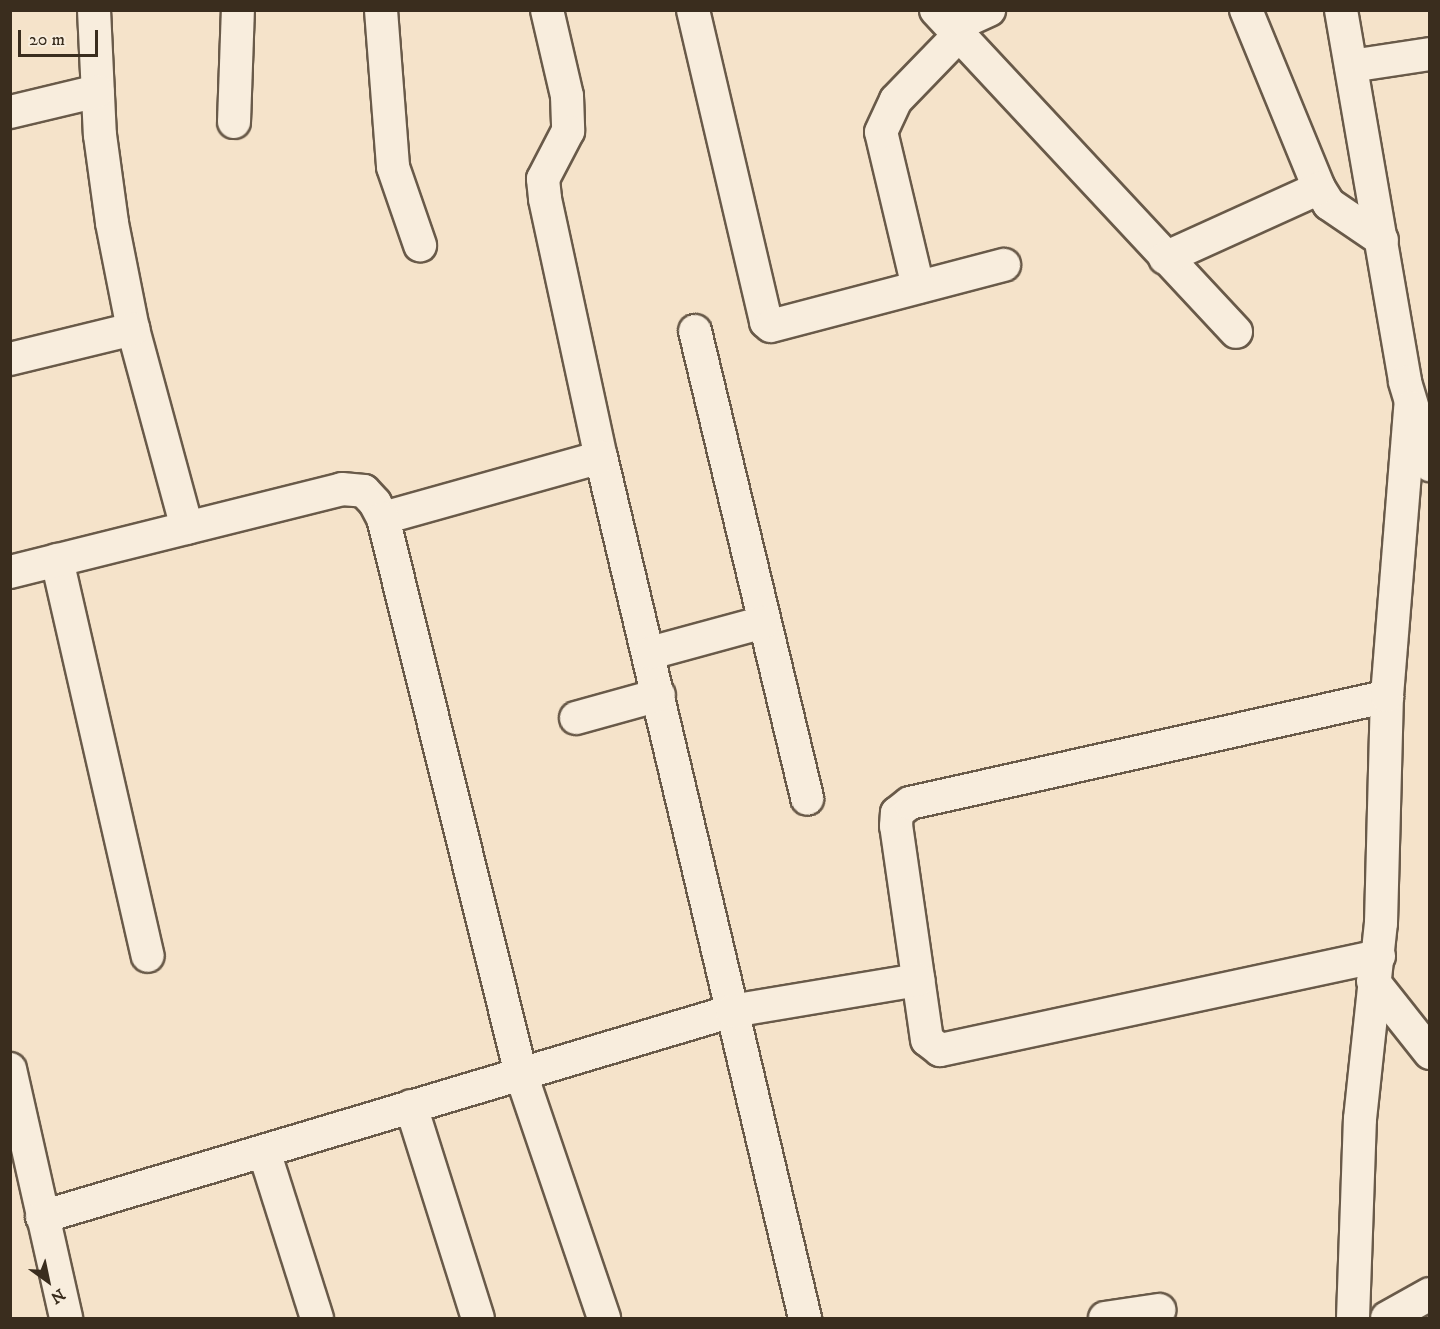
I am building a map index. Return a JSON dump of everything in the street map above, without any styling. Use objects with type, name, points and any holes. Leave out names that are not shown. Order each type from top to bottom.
[{"type":"street","points":[[94,10],[98,91],[112,223],[133,328],[187,528]]},
{"type":"street","points":[[234,122],[238,10]]},
{"type":"street","points":[[381,10],[393,167],[420,246]]},
{"type":"street","points":[[547,10],[567,96],[568,131],[543,179],[545,199],[601,457],[650,653],[805,1318]]},
{"type":"street","points":[[693,10],[766,322],[771,327],[1004,265]]},
{"type":"street","points":[[918,287],[880,132],[896,100],[950,24],[989,10]]},
{"type":"street","points":[[1246,10],[1319,188],[1329,204],[1382,240]]},
{"type":"street","points":[[1341,10],[1382,240],[1415,386],[1430,465]]},
{"type":"street","points":[[950,24],[1236,332]]},
{"type":"street","points":[[1351,66],[1430,54]]},
{"type":"street","points":[[10,112],[98,91]]},
{"type":"street","points":[[1165,258],[1319,188]]},
{"type":"street","points":[[10,359],[133,328]]},
{"type":"street","points":[[695,331],[807,799]]},
{"type":"street","points":[[1353,1318],[1360,1119],[1376,968],[1387,696],[1415,386]]},
{"type":"street","points":[[383,518],[601,457]]},
{"type":"street","points":[[10,572],[342,489],[364,491],[383,518],[521,1074],[604,1318]]},
{"type":"street","points":[[57,560],[148,956]]},
{"type":"street","points":[[650,653],[764,622]]},
{"type":"street","points":[[576,718],[659,695]]},
{"type":"street","points":[[1376,968],[940,1050],[927,1040],[896,826],[897,813],[909,804],[1387,696]]},
{"type":"street","points":[[1376,968],[1430,1053]]},
{"type":"street","points":[[42,1217],[732,1011],[918,980]]},
{"type":"street","points":[[10,1068],[66,1318]]},
{"type":"street","points":[[411,1106],[478,1318]]},
{"type":"street","points":[[264,1151],[317,1318]]},
{"type":"street","points":[[1387,1318],[1430,1293]]},
{"type":"street","points":[[1106,1318],[1159,1310]]}]
